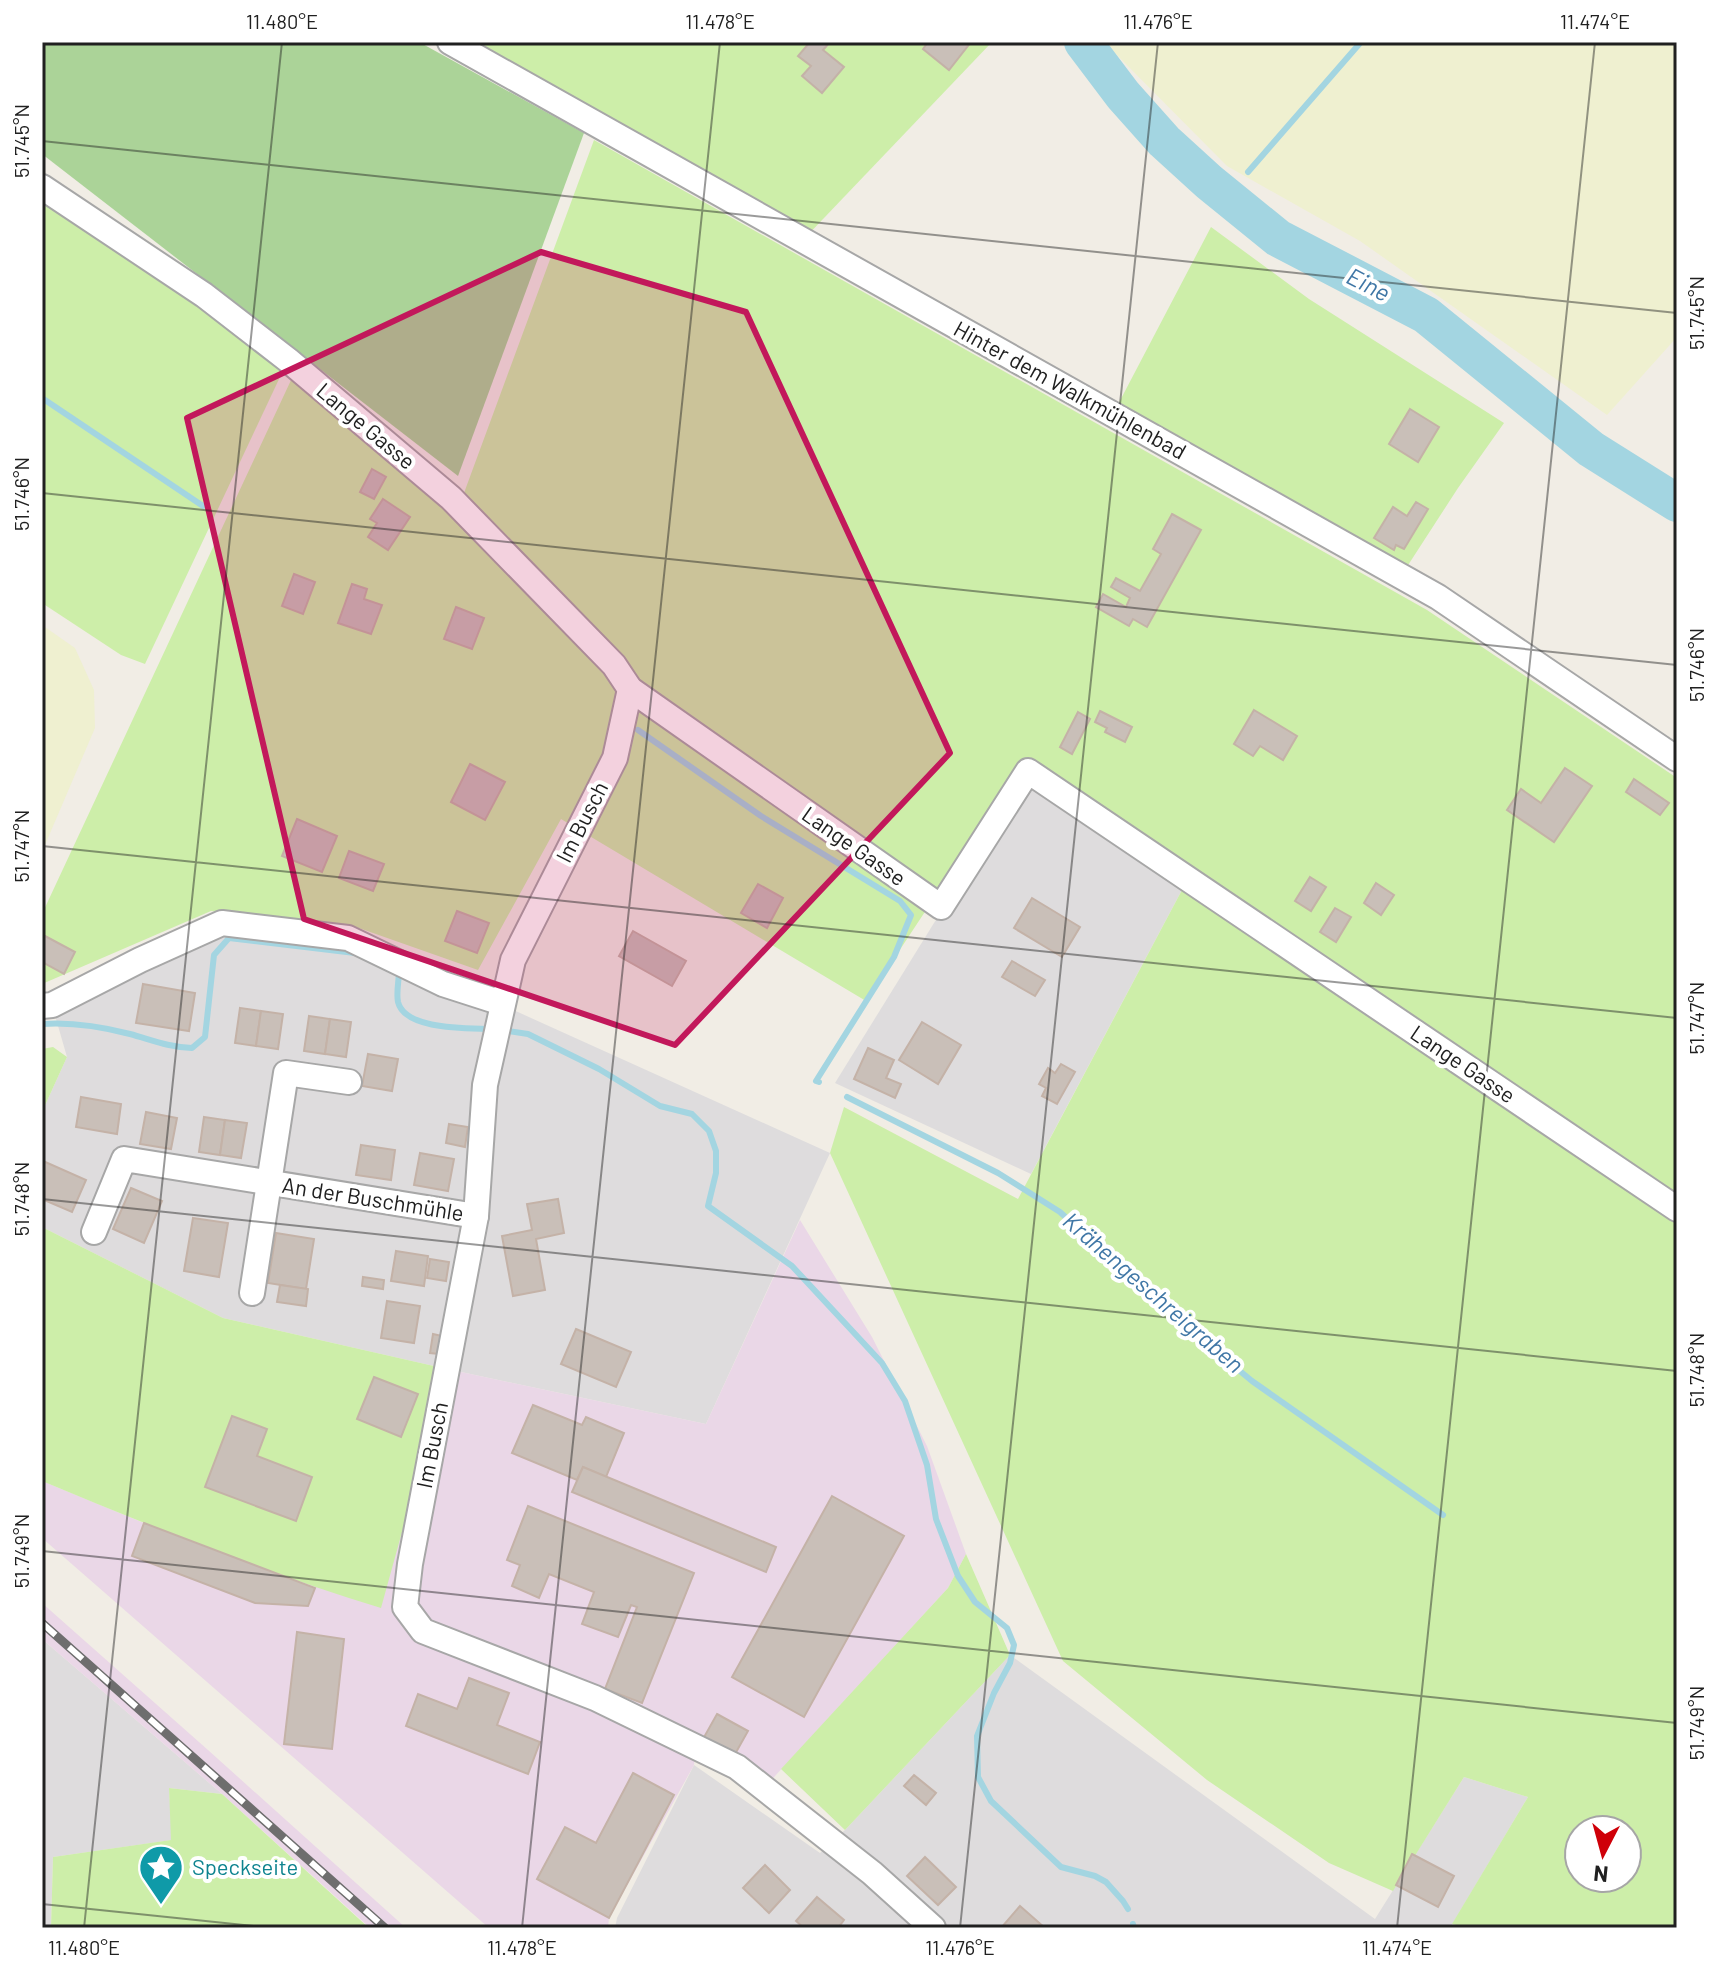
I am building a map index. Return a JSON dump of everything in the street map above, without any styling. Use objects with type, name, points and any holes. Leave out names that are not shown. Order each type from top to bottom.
[{"type":"street","name":"Hinter dem Walkmühlenbad","points":[[450,42],[1438,597],[1677,759]]},
{"type":"street","name":"Lange Gasse","points":[[42,187],[204,295],[288,360],[451,498],[614,665],[630,689],[941,907],[1028,771],[1677,1209]]},
{"type":"street","name":"Im Busch","points":[[630,689],[615,758],[513,960],[485,1085],[476,1216],[410,1564],[405,1607],[423,1631],[595,1698],[737,1767],[872,1873],[933,1928]]},
{"type":"street","points":[[42,1006],[52,1005],[222,923],[348,938],[443,984],[499,1019]]},
{"type":"street","name":"An der Buschmühle","points":[[252,1293],[286,1073],[349,1082]]},
{"type":"street","name":"An der Buschmühle","points":[[94,1232],[124,1159],[476,1216]]},
{"type":"highlighted area","points":[[541,252],[746,312],[950,753],[675,1045],[304,919],[187,418]]},
{"type":"shaded area","points":[[1028,771],[1191,873],[1031,1174],[835,1083]]},
{"type":"shaded area","points":[[222,923],[348,938],[830,1153],[706,1424],[223,1318],[42,1227],[42,1112],[67,1057],[52,1005]]},
{"type":"shaded area","points":[[800,1220],[872,1337],[927,1446],[966,1554],[948,1588],[764,1788],[696,1747],[694,1765],[609,1918],[608,1928],[489,1928],[42,1538],[42,1481],[144,1523],[447,1369],[706,1424]]},
{"type":"shaded area","points":[[42,1603],[406,1928],[370,1928],[222,1794],[42,1639]]},
{"type":"shaded area","points":[[42,1639],[222,1794],[169,1788],[172,1840],[53,1857],[51,1928],[42,1928]]},
{"type":"shaded area","points":[[1010,1655],[1375,1919],[1464,1777],[1528,1797],[1450,1928],[615,1928],[617,1918],[694,1765],[820,1853]]},
{"type":"green space","points":[[42,42],[419,42],[584,133],[458,476],[42,154]]},
{"type":"green space","points":[[450,42],[992,42],[803,240]]},
{"type":"green space","points":[[1104,42],[1677,42],[1677,337],[1607,415],[1360,241],[1227,166]]},
{"type":"green space","points":[[594,140],[1427,610],[1677,778],[1677,1928],[1469,1928],[1452,1924],[1528,1797],[1464,1777],[1393,1891],[1329,1863],[1207,1780],[1063,1661],[830,1153],[844,1107],[1018,1199],[1191,873],[1024,762],[866,1001],[561,819],[478,970],[356,927],[211,911],[42,984],[42,914],[292,378],[457,512]]},
{"type":"green space","points":[[42,187],[288,360],[145,664],[121,655],[42,603]]},
{"type":"green space","points":[[1211,227],[1309,299],[1504,423],[1401,576],[1113,414]]},
{"type":"green space","points":[[42,625],[75,648],[94,690],[95,728],[42,852]]},
{"type":"green space","points":[[53,1047],[67,1057],[42,1112],[42,1049]]},
{"type":"green space","points":[[42,1227],[223,1318],[447,1369],[381,1608],[252,1565],[42,1481]]},
{"type":"green space","points":[[966,1554],[1010,1655],[845,1830],[781,1769],[948,1588]]},
{"type":"green space","points":[[169,1788],[222,1794],[369,1928],[51,1928],[53,1857],[171,1840]]},
{"type":"building","points":[[810,42],[830,42],[823,50],[844,67],[822,93],[802,76],[811,66],[798,56]]},
{"type":"building","points":[[928,42],[971,42],[949,70],[923,49]]},
{"type":"building","points":[[1410,409],[1439,427],[1418,462],[1389,444]]},
{"type":"building","points":[[372,469],[386,477],[374,499],[360,492]]},
{"type":"building","points":[[383,499],[410,517],[388,550],[368,537],[377,523],[370,519]]},
{"type":"building","points":[[1416,502],[1428,509],[1404,549],[1396,545],[1394,550],[1374,538],[1393,507],[1407,516]]},
{"type":"building","points":[[1172,514],[1201,530],[1147,627],[1133,619],[1129,626],[1096,607],[1103,594],[1126,607],[1130,598],[1111,587],[1116,578],[1140,591],[1161,554],[1153,549]]},
{"type":"building","points":[[294,574],[315,582],[303,614],[282,606]]},
{"type":"building","points":[[352,584],[367,589],[364,599],[382,605],[371,634],[338,623]]},
{"type":"building","points":[[456,607],[484,618],[472,649],[444,639]]},
{"type":"building","points":[[1254,710],[1297,736],[1283,760],[1260,746],[1253,756],[1234,744]]},
{"type":"building","points":[[1100,711],[1132,727],[1125,742],[1105,732],[1107,728],[1095,722]]},
{"type":"building","points":[[1078,712],[1090,719],[1072,754],[1060,747]]},
{"type":"building","points":[[470,764],[505,782],[485,820],[451,802]]},
{"type":"building","points":[[1565,768],[1592,786],[1554,842],[1507,810],[1521,789],[1541,803]]},
{"type":"building","points":[[1634,779],[1669,803],[1660,815],[1626,792]]},
{"type":"building","points":[[297,819],[337,836],[322,872],[282,856]]},
{"type":"building","points":[[349,851],[384,864],[373,891],[339,878]]},
{"type":"building","points":[[1310,877],[1326,887],[1311,911],[1295,901]]},
{"type":"building","points":[[1376,883],[1394,895],[1381,915],[1364,903]]},
{"type":"building","points":[[758,884],[783,898],[767,928],[741,913]]},
{"type":"building","points":[[1032,898],[1080,927],[1062,957],[1014,928]]},
{"type":"building","points":[[1335,908],[1351,917],[1336,942],[1320,932]]},
{"type":"building","points":[[457,911],[489,923],[477,953],[445,941]]},
{"type":"building","points":[[633,931],[686,961],[672,986],[619,956]]},
{"type":"building","points":[[45,936],[75,952],[64,974],[42,962],[42,941]]},
{"type":"building","points":[[1012,961],[1045,980],[1035,996],[1002,977]]},
{"type":"building","points":[[143,984],[195,993],[189,1031],[136,1023]]},
{"type":"building","points":[[240,1008],[261,1011],[256,1046],[235,1043]]},
{"type":"building","points":[[261,1011],[283,1014],[278,1049],[256,1046]]},
{"type":"building","points":[[309,1016],[330,1019],[325,1054],[304,1051]]},
{"type":"building","points":[[330,1019],[351,1022],[346,1057],[325,1054]]},
{"type":"building","points":[[922,1022],[961,1045],[938,1084],[899,1060]]},
{"type":"building","points":[[868,1048],[894,1060],[886,1078],[901,1084],[895,1098],[854,1079]]},
{"type":"building","points":[[368,1054],[398,1059],[392,1091],[362,1086]]},
{"type":"building","points":[[1061,1064],[1075,1072],[1057,1104],[1042,1096],[1046,1088],[1039,1084],[1048,1068],[1055,1073]]},
{"type":"building","points":[[81,1097],[121,1104],[117,1134],[76,1127]]},
{"type":"building","points":[[146,1112],[177,1118],[171,1149],[140,1144]]},
{"type":"building","points":[[204,1117],[225,1120],[220,1155],[199,1152]]},
{"type":"building","points":[[225,1120],[247,1123],[241,1158],[220,1155]]},
{"type":"building","points":[[449,1124],[468,1127],[465,1147],[446,1143]]},
{"type":"building","points":[[361,1145],[395,1150],[391,1180],[356,1175]]},
{"type":"building","points":[[420,1153],[454,1159],[448,1191],[414,1185]]},
{"type":"building","points":[[43,1161],[86,1180],[72,1212],[42,1199]]},
{"type":"building","points":[[131,1188],[162,1201],[144,1243],[113,1229]]},
{"type":"building","points":[[558,1199],[564,1233],[536,1239],[545,1290],[513,1296],[502,1236],[532,1230],[527,1204]]},
{"type":"building","points":[[193,1218],[228,1223],[219,1277],[184,1271]]},
{"type":"building","points":[[276,1233],[314,1239],[306,1289],[268,1283]]},
{"type":"building","points":[[396,1251],[428,1256],[424,1286],[391,1281]]},
{"type":"building","points":[[430,1259],[449,1262],[446,1281],[427,1278]]},
{"type":"building","points":[[363,1277],[384,1280],[383,1289],[362,1286]]},
{"type":"building","points":[[280,1285],[308,1289],[306,1306],[277,1302]]},
{"type":"building","points":[[387,1301],[420,1306],[414,1343],[381,1338]]},
{"type":"building","points":[[576,1329],[631,1352],[616,1387],[561,1364]]},
{"type":"building","points":[[433,1334],[442,1336],[439,1354],[430,1353]]},
{"type":"building","points":[[374,1377],[418,1394],[401,1437],[357,1419]]},
{"type":"building","points":[[533,1405],[582,1425],[586,1417],[624,1433],[606,1477],[583,1467],[577,1480],[512,1453]]},
{"type":"building","points":[[232,1416],[267,1429],[257,1456],[312,1477],[296,1521],[205,1487]]},
{"type":"building","points":[[583,1467],[776,1547],[766,1572],[572,1492]]},
{"type":"building","points":[[832,1496],[904,1536],[804,1717],[732,1677]]},
{"type":"building","points":[[528,1506],[694,1573],[642,1703],[605,1689],[637,1607],[631,1605],[618,1637],[582,1624],[594,1592],[549,1574],[539,1598],[512,1586],[520,1565],[507,1560]]},
{"type":"building","points":[[144,1523],[315,1588],[308,1606],[255,1603],[132,1556]]},
{"type":"building","points":[[297,1632],[344,1639],[332,1749],[284,1744]]},
{"type":"building","points":[[469,1678],[509,1693],[497,1725],[540,1742],[528,1774],[406,1726],[418,1694],[457,1709]]},
{"type":"building","points":[[717,1714],[748,1731],[734,1756],[703,1739]]},
{"type":"building","points":[[633,1773],[674,1795],[609,1918],[537,1879],[565,1827],[596,1843]]},
{"type":"building","points":[[914,1775],[936,1793],[926,1805],[904,1786]]},
{"type":"building","points":[[1412,1854],[1454,1876],[1438,1907],[1396,1885]]},
{"type":"building","points":[[925,1857],[956,1887],[938,1905],[907,1876]]},
{"type":"building","points":[[765,1865],[790,1890],[769,1913],[743,1888]]},
{"type":"building","points":[[817,1897],[844,1920],[838,1928],[804,1928],[796,1921]]},
{"type":"building","points":[[1020,1906],[1045,1928],[1001,1928]]},
{"type":"waterway","name":"Eine","points":[[1083,42],[1123,95],[1164,141],[1278,238],[1426,315],[1591,449],[1677,503]]},
{"type":"waterway","points":[[1248,172],[1361,42]]},
{"type":"waterway","name":"Krähengeschreigraben","points":[[42,398],[203,506]]},
{"type":"waterway","name":"Krähengeschreigraben","points":[[638,730],[761,816],[900,901],[911,915],[894,957],[816,1081],[819,1082]]},
{"type":"waterway","points":[[42,1024],[98,1027],[192,1048],[205,1037],[214,955],[229,938],[355,953]]},
{"type":"waterway","points":[[399,971],[398,1002],[412,1018],[438,1026],[490,1029]]},
{"type":"waterway","points":[[501,1030],[528,1034],[599,1069],[660,1106],[692,1114],[709,1131],[716,1151],[716,1173],[708,1206],[792,1266],[882,1363],[905,1401],[927,1465],[936,1519],[958,1576],[975,1602],[1007,1628],[1014,1645],[1010,1663],[977,1736],[978,1777],[991,1801],[1061,1867],[1106,1882],[1128,1909]]},
{"type":"waterway","name":"Krähengeschreigraben","points":[[847,1097],[998,1173],[1060,1212],[1165,1309],[1252,1381],[1443,1515]]},
{"type":"waterway","points":[[1133,1924],[1134,1928]]},
{"type":"railway","points":[[42,1623],[385,1928]]},
{"type":"place","name":"Speckseite","points":[[161,1906]]}]
